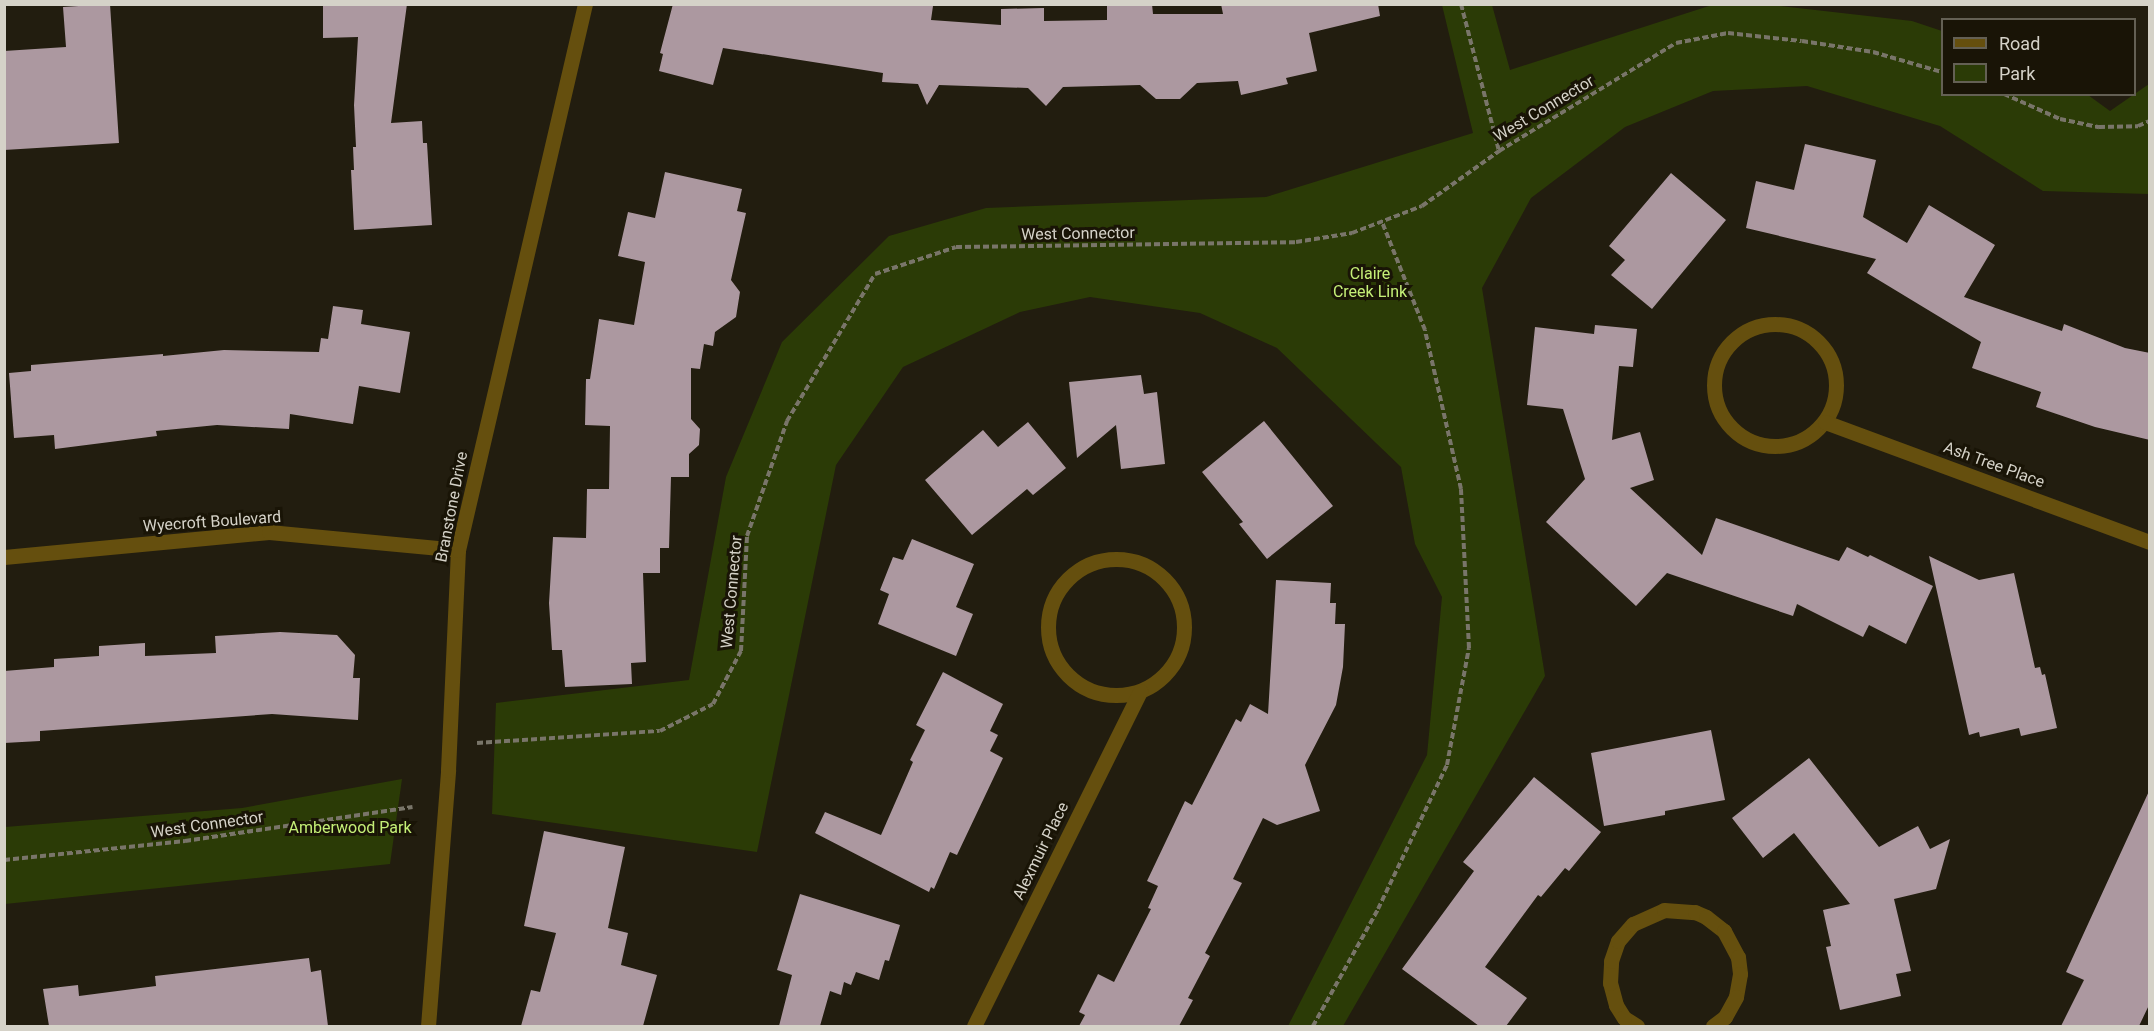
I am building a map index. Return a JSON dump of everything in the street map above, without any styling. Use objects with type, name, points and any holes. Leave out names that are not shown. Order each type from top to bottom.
[{"type":"street","name":"Branstone Drive","points":[[428,1026],[448,770],[458,550],[585,4]]},
{"type":"street","points":[[1762,324],[1784,324],[1809,333],[1825,347],[1837,377],[1835,402],[1826,422],[1805,440],[1776,448],[1755,444],[1732,430],[1719,412],[1713,383],[1722,353],[1745,331],[1762,324]]},
{"type":"street","name":"Ash Tree Place","points":[[1826,422],[2150,542]]},
{"type":"street","name":"Wyecroft Boulevard","points":[[4,557],[269,532],[458,550]]},
{"type":"street","name":"Alexmuir Place","points":[[974,1026],[1140,691],[1153,685],[1170,669],[1183,638],[1183,614],[1172,588],[1148,566],[1116,559],[1089,564],[1062,585],[1051,606],[1047,629],[1050,647],[1061,668],[1079,685],[1101,694],[1116,696],[1140,691]]},
{"type":"street","points":[[1637,1026],[1624,1017],[1616,1005],[1610,983],[1611,961],[1618,941],[1633,924],[1664,910],[1695,912],[1706,917],[1724,931],[1738,957],[1740,975],[1736,997],[1725,1017],[1713,1026]]},
{"type":"path","points":[[1461,4],[1499,151]]},
{"type":"path","name":"West Connector","points":[[473,743],[660,731],[713,704],[741,651],[747,536],[788,421],[875,274],[956,248],[1296,242],[1352,233],[1422,206],[1499,151],[1676,43],[1728,33],[1873,52],[1941,72]]},
{"type":"path","points":[[2008,96],[2060,119],[2098,127],[2138,126],[2150,121]]},
{"type":"path","points":[[1313,1026],[1378,909],[1447,765],[1469,648],[1461,489],[1425,330],[1382,222]]},
{"type":"path","name":"West Connector","points":[[4,860],[185,841],[412,807]]},
{"type":"green space","name":"Claire Creek Link","points":[[1442,5],[1492,5],[1510,70],[1712,5],[1772,5],[1912,21],[1941,31],[1941,96],[2089,96],[2110,111],[2132,96],[2136,96],[2136,93],[2149,84],[2149,194],[2043,191],[1940,126],[1807,86],[1713,91],[1625,127],[1531,198],[1482,288],[1545,676],[1343,1026],[1288,1026],[1427,755],[1442,597],[1415,544],[1401,467],[1277,348],[1200,313],[1090,297],[1020,312],[903,367],[836,465],[757,852],[492,814],[496,703],[689,680],[726,477],[782,342],[889,236],[986,208],[1266,197],[1473,133]]},
{"type":"green space","name":"Amberwood Park","points":[[402,779],[390,864],[5,904],[5,827],[242,808]]},
{"type":"building","points":[[110,4],[119,143],[4,150],[4,51],[66,47],[63,7]]},
{"type":"building","points":[[323,4],[407,4],[391,123],[422,121],[423,143],[427,143],[432,225],[354,230],[351,170],[354,170],[353,147],[356,147],[354,105],[358,37],[323,38]]},
{"type":"building","points":[[673,4],[933,6],[931,20],[1001,25],[1001,9],[1044,8],[1044,21],[1107,20],[1107,4],[1152,4],[1153,14],[1223,14],[1221,4],[1378,4],[1380,16],[1309,33],[1317,71],[1286,78],[1288,84],[1241,95],[1238,81],[1197,83],[1180,99],[1156,99],[1140,85],[1063,87],[1046,106],[1028,88],[939,85],[927,105],[918,84],[882,82],[883,73],[723,48],[713,85],[659,71],[663,54],[660,53]]},
{"type":"building","points":[[1805,144],[1876,160],[1863,217],[1907,243],[1929,205],[1995,245],[1964,297],[2062,331],[2064,324],[2125,348],[2150,353],[2150,440],[2095,427],[2036,407],[2041,392],[1972,368],[1981,342],[1867,273],[1876,259],[1746,228],[1756,181],[1794,190]]},
{"type":"building","points":[[665,172],[742,189],[737,211],[746,213],[731,280],[740,292],[736,317],[715,332],[713,346],[704,344],[700,369],[691,368],[691,419],[700,429],[699,445],[689,454],[689,477],[671,477],[669,548],[660,548],[660,573],[643,573],[646,662],[631,663],[632,684],[565,687],[562,650],[552,650],[549,603],[553,537],[586,538],[587,489],[609,489],[610,426],[585,425],[586,379],[590,379],[599,319],[634,325],[645,262],[618,256],[628,212],[655,218]]},
{"type":"building","points":[[1671,173],[1726,220],[1652,309],[1611,275],[1625,260],[1609,246]]},
{"type":"building","points":[[333,306],[363,310],[361,324],[410,332],[400,393],[359,386],[353,424],[290,414],[289,429],[217,425],[156,431],[157,436],[55,449],[54,435],[14,438],[9,373],[31,371],[31,365],[163,354],[163,356],[224,350],[319,352],[321,338],[328,339]]},
{"type":"building","points":[[1595,325],[1637,329],[1633,367],[1619,366],[1612,440],[1640,432],[1654,480],[1630,488],[1702,555],[1716,518],[1839,561],[1847,547],[1868,557],[1870,555],[1933,586],[1906,644],[1869,625],[1863,637],[1797,604],[1793,616],[1667,573],[1636,606],[1546,522],[1585,479],[1563,409],[1527,405],[1535,327],[1594,334]]},
{"type":"building","points":[[1141,375],[1144,394],[1157,392],[1165,464],[1121,469],[1116,425],[1077,458],[1069,382]]},
{"type":"building","points":[[1264,421],[1333,506],[1267,559],[1239,524],[1243,522],[1202,472]]},
{"type":"building","points":[[1028,422],[1066,468],[1033,495],[1027,489],[972,535],[925,480],[983,430],[998,447]]},
{"type":"building","points":[[912,539],[974,564],[956,607],[973,614],[956,656],[878,624],[889,594],[880,590],[893,557],[903,560]]},
{"type":"building","points":[[1929,556],[1979,580],[2014,573],[2035,668],[2040,667],[2042,675],[2045,674],[2057,728],[2021,736],[2019,728],[1980,737],[1979,732],[1969,735]]},
{"type":"building","points":[[1276,580],[1331,583],[1330,603],[1336,603],[1335,624],[1345,624],[1343,667],[1336,705],[1305,765],[1320,811],[1277,825],[1263,818],[1233,879],[1242,883],[1205,953],[1210,956],[1188,998],[1193,1000],[1179,1026],[1079,1026],[1085,1015],[1079,1012],[1098,974],[1114,982],[1151,909],[1148,908],[1158,886],[1147,881],[1185,801],[1192,805],[1236,719],[1241,722],[1250,704],[1268,714]]},
{"type":"building","points":[[280,632],[337,635],[355,655],[353,678],[360,678],[358,720],[272,714],[40,731],[40,741],[4,743],[4,671],[54,667],[54,659],[99,656],[99,646],[145,643],[145,656],[216,653],[215,636]]},
{"type":"building","points":[[943,672],[1003,704],[990,731],[998,735],[990,751],[1003,758],[957,855],[950,852],[934,889],[931,887],[929,892],[815,833],[825,812],[881,835],[913,762],[910,760],[925,730],[916,725]]},
{"type":"building","points":[[1711,730],[1725,800],[1665,811],[1665,815],[1604,826],[1591,753]]},
{"type":"building","points":[[1809,758],[1879,847],[1918,826],[1930,849],[1950,839],[1936,889],[1894,899],[1911,971],[1896,974],[1901,996],[1840,1010],[1826,947],[1831,946],[1823,910],[1850,904],[1794,833],[1763,858],[1732,818]]},
{"type":"building","points":[[1534,777],[1601,832],[1569,871],[1565,868],[1541,897],[1538,895],[1485,967],[1527,998],[1506,1026],[1479,1026],[1402,969],[1474,871],[1463,862]]},
{"type":"building","points":[[2150,789],[2150,1003],[2139,1026],[2061,1026],[2084,980],[2066,972]]},
{"type":"building","points":[[544,831],[625,847],[608,928],[628,933],[621,965],[657,975],[643,1026],[521,1026],[531,990],[540,992],[556,933],[524,926]]},
{"type":"building","points":[[800,894],[900,925],[889,961],[885,960],[879,980],[856,972],[851,985],[844,982],[841,995],[830,991],[820,1026],[779,1026],[792,975],[777,970]]},
{"type":"building","points":[[309,958],[311,972],[321,970],[328,1026],[49,1026],[43,989],[78,985],[79,996],[156,986],[155,976]]}]
